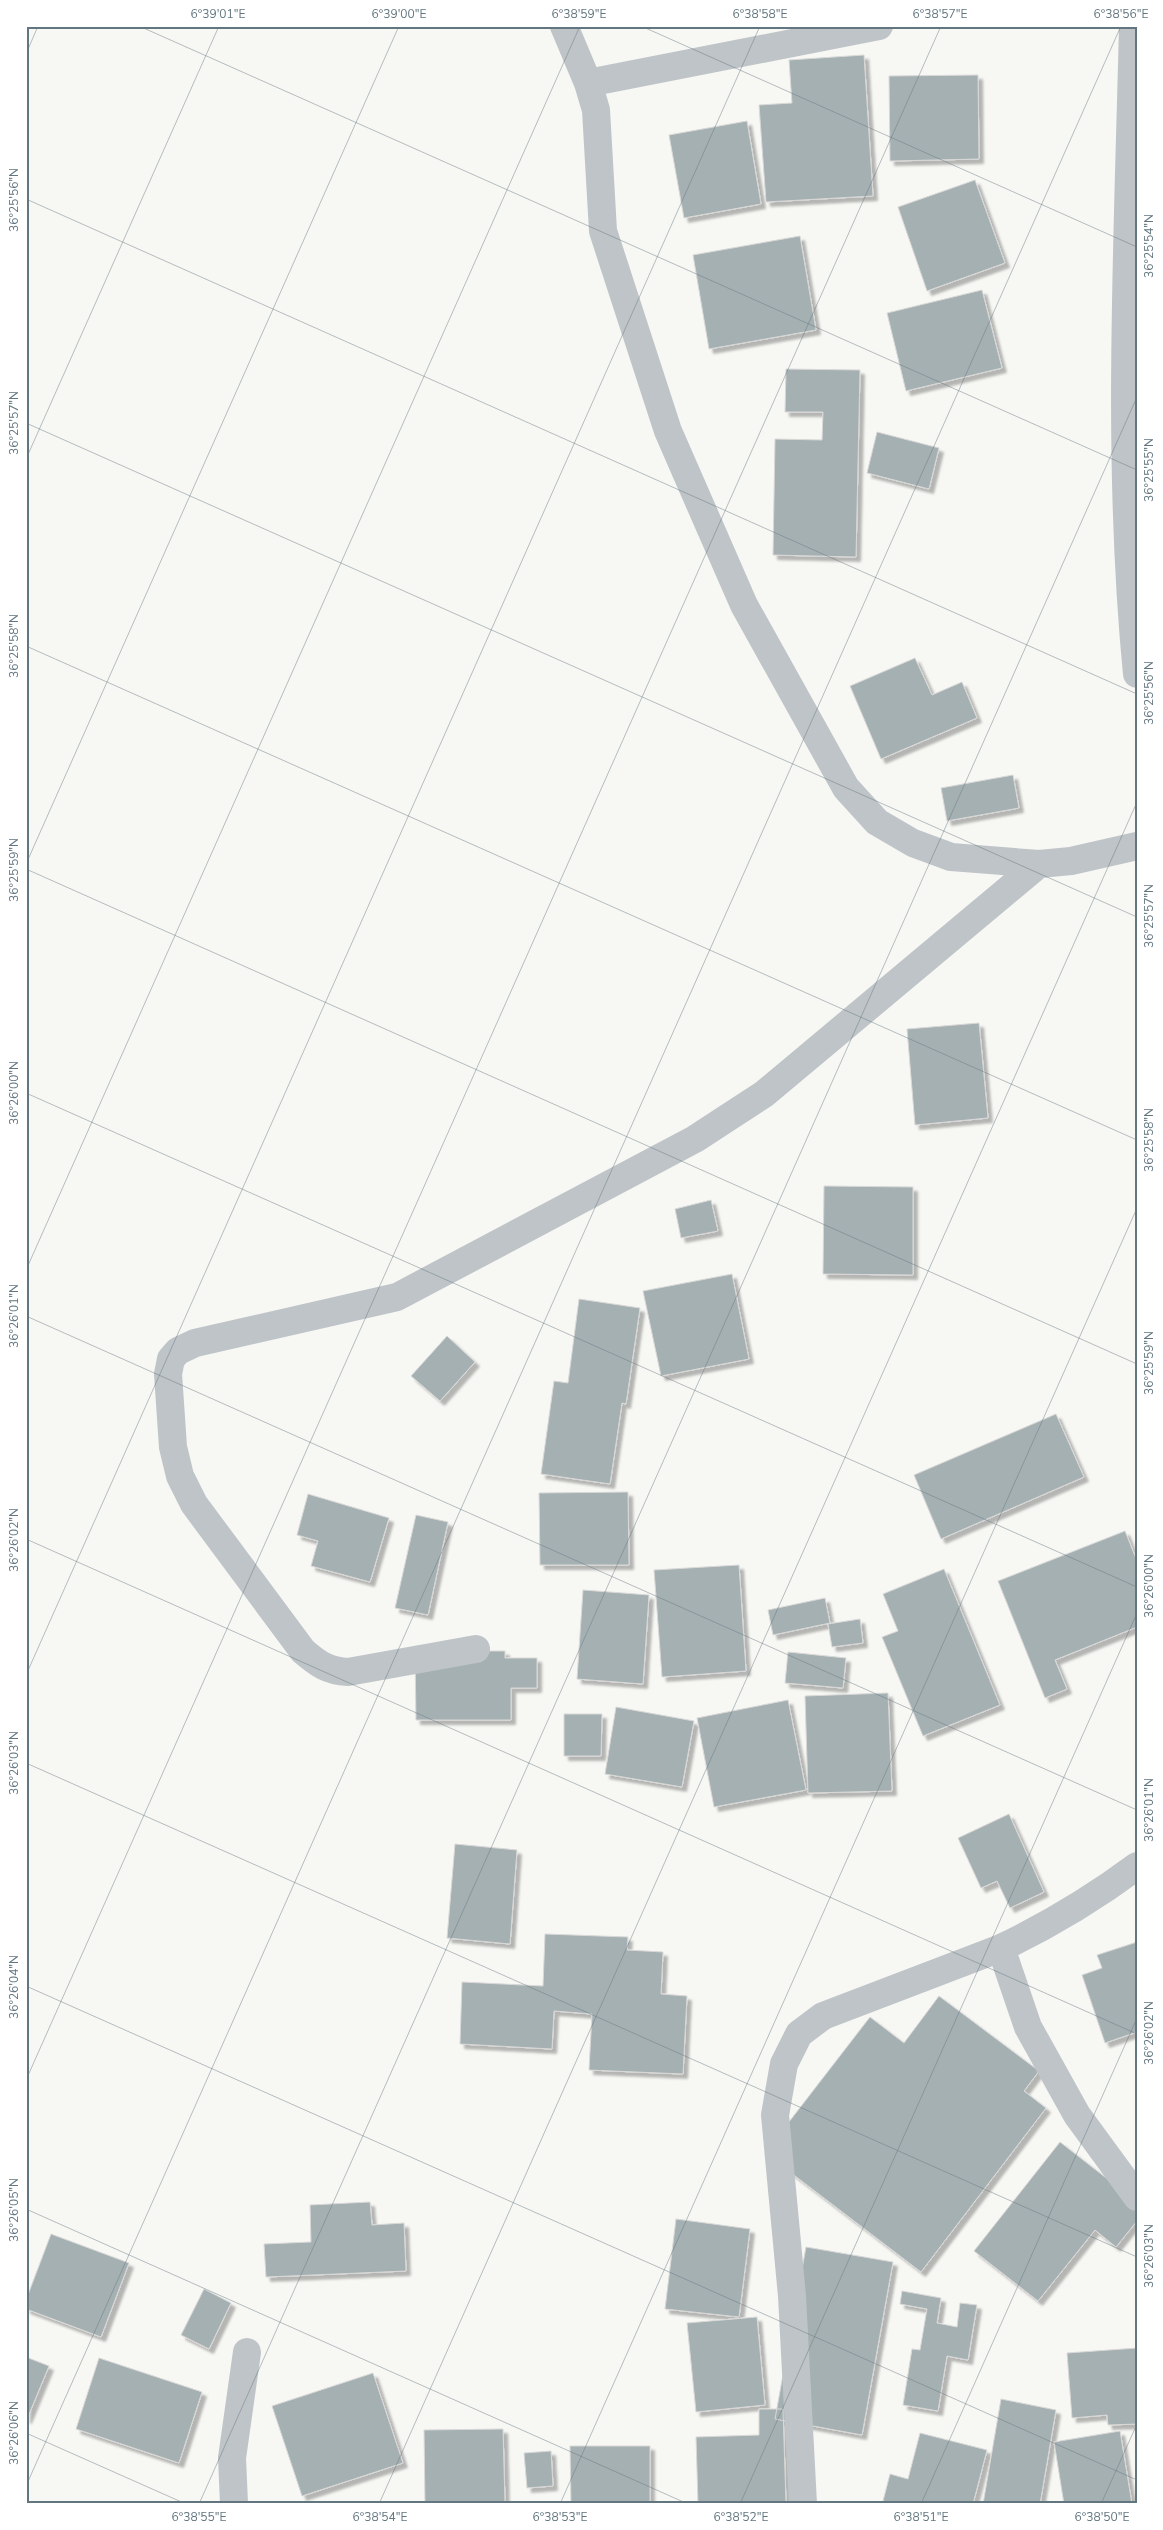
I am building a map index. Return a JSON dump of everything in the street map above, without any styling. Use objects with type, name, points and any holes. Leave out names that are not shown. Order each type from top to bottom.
[{"type":"street","points":[[564,26],[588,83],[596,110],[603,231],[668,431],[744,605],[846,788],[877,822],[913,843],[951,857],[1039,864],[1071,861],[1137,846]]},
{"type":"street","points":[[588,83],[879,26]]},
{"type":"street","points":[[1133,26],[1125,427],[1127,531],[1137,674]]},
{"type":"street","points":[[476,1650],[348,1672],[332,1671],[319,1665],[303,1652],[194,1504],[180,1476],[173,1447],[170,1411],[168,1374],[171,1359],[178,1351],[195,1343],[397,1297],[695,1139],[764,1094],[1039,864]]},
{"type":"street","points":[[803,2504],[792,2296],[775,2115],[784,2064],[799,2034],[823,2016],[1001,1948],[1050,1924],[1106,1889],[1137,1866]]},
{"type":"street","points":[[1001,1948],[1028,2027],[1077,2115],[1137,2197]]},
{"type":"street","points":[[234,2504],[232,2458],[247,2352]]},
{"type":"building","points":[[864,55],[873,196],[766,202],[759,105],[792,103],[789,60]]},
{"type":"building","points":[[978,75],[979,159],[890,161],[889,76]]},
{"type":"building","points":[[747,121],[761,204],[684,218],[669,135]]},
{"type":"building","points":[[975,180],[1005,263],[927,291],[898,207]]},
{"type":"building","points":[[800,236],[816,330],[709,349],[693,255]]},
{"type":"building","points":[[982,290],[1002,368],[906,391],[887,313]]},
{"type":"building","points":[[786,369],[860,370],[856,557],[773,555],[775,439],[822,440],[823,412],[785,412]]},
{"type":"building","points":[[877,432],[939,448],[929,489],[867,473]]},
{"type":"building","points":[[915,658],[932,695],[962,682],[977,718],[881,759],[850,686]]},
{"type":"building","points":[[1013,775],[1019,808],[947,821],[941,788]]},
{"type":"building","points":[[979,1023],[988,1118],[915,1125],[907,1029]]},
{"type":"building","points":[[824,1186],[913,1187],[913,1275],[823,1274]]},
{"type":"building","points":[[711,1200],[718,1231],[681,1238],[675,1209]]},
{"type":"building","points":[[732,1274],[749,1359],[661,1376],[643,1291]]},
{"type":"building","points":[[579,1299],[640,1308],[626,1404],[622,1403],[610,1484],[541,1474],[554,1381],[568,1383]]},
{"type":"building","points":[[447,1336],[475,1362],[440,1401],[411,1376]]},
{"type":"building","points":[[1056,1414],[1084,1477],[941,1539],[914,1475]]},
{"type":"building","points":[[628,1492],[629,1565],[540,1565],[539,1493]]},
{"type":"building","points":[[308,1494],[389,1518],[370,1582],[311,1566],[318,1541],[297,1535]]},
{"type":"building","points":[[416,1515],[448,1522],[428,1615],[395,1608]]},
{"type":"building","points":[[1125,1531],[1137,1561],[1137,1627],[1055,1660],[1067,1689],[1045,1698],[998,1581]]},
{"type":"building","points":[[739,1565],[746,1671],[662,1677],[654,1570]]},
{"type":"building","points":[[944,1569],[1000,1705],[923,1736],[882,1637],[898,1631],[883,1594]]},
{"type":"building","points":[[583,1590],[649,1595],[643,1684],[577,1679]]},
{"type":"building","points":[[825,1598],[830,1623],[773,1635],[768,1610]]},
{"type":"building","points":[[860,1619],[863,1643],[832,1647],[828,1624]]},
{"type":"building","points":[[415,1651],[505,1651],[505,1658],[537,1658],[537,1688],[511,1688],[511,1720],[416,1720]]},
{"type":"building","points":[[788,1652],[846,1658],[843,1688],[785,1683]]},
{"type":"building","points":[[888,1693],[892,1791],[808,1793],[805,1696]]},
{"type":"building","points":[[788,1700],[806,1790],[714,1807],[697,1718]]},
{"type":"building","points":[[616,1707],[694,1721],[682,1787],[605,1774]]},
{"type":"building","points":[[564,1714],[602,1714],[601,1756],[564,1756]]},
{"type":"building","points":[[1009,1814],[1044,1892],[1010,1908],[997,1881],[981,1888],[958,1838]]},
{"type":"building","points":[[455,1844],[517,1850],[510,1944],[447,1938]]},
{"type":"building","points":[[545,1934],[628,1937],[627,1950],[663,1952],[661,1994],[687,1996],[683,2074],[589,2070],[592,2014],[554,2011],[552,2049],[460,2044],[462,1982],[543,1986]]},
{"type":"building","points":[[1137,1942],[1137,2032],[1105,2043],[1082,1975],[1102,1968],[1097,1955]]},
{"type":"building","points":[[939,1996],[1039,2071],[1024,2091],[1046,2108],[921,2272],[765,2153],[870,2017],[904,2043]]},
{"type":"building","points":[[1060,2142],[1137,2202],[1137,2221],[1116,2247],[1095,2230],[1038,2301],[974,2251]]},
{"type":"building","points":[[370,2202],[372,2225],[404,2223],[406,2271],[266,2277],[264,2244],[311,2242],[310,2205]]},
{"type":"building","points":[[676,2219],[750,2229],[739,2317],[665,2309]]},
{"type":"building","points":[[51,2234],[129,2263],[101,2337],[26,2309],[26,2300]]},
{"type":"building","points":[[806,2247],[893,2262],[862,2435],[775,2419]]},
{"type":"building","points":[[204,2289],[231,2303],[209,2349],[181,2335]]},
{"type":"building","points":[[902,2291],[941,2298],[937,2323],[957,2327],[960,2303],[977,2305],[968,2360],[947,2356],[938,2411],[903,2405],[912,2349],[920,2350],[927,2309],[900,2304]]},
{"type":"building","points":[[757,2317],[765,2405],[696,2412],[687,2323]]},
{"type":"building","points":[[1137,2348],[1137,2424],[1108,2425],[1107,2415],[1072,2418],[1067,2353]]},
{"type":"building","points":[[26,2357],[49,2366],[27,2419],[26,2419]]},
{"type":"building","points":[[99,2358],[202,2392],[179,2463],[76,2429]]},
{"type":"building","points":[[373,2373],[403,2463],[302,2496],[272,2406]]},
{"type":"building","points":[[1001,2399],[1056,2410],[1040,2504],[983,2504]]},
{"type":"building","points":[[759,2409],[783,2409],[786,2504],[698,2504],[696,2437],[759,2435]]},
{"type":"building","points":[[503,2429],[505,2504],[425,2504],[424,2430]]},
{"type":"building","points":[[1120,2431],[1132,2504],[1064,2504],[1054,2442]]},
{"type":"building","points":[[920,2433],[987,2450],[973,2504],[893,2504],[883,2501],[890,2474],[908,2479]]},
{"type":"building","points":[[570,2446],[650,2446],[650,2504],[571,2504]]},
{"type":"building","points":[[551,2451],[553,2486],[527,2488],[524,2453]]}]
